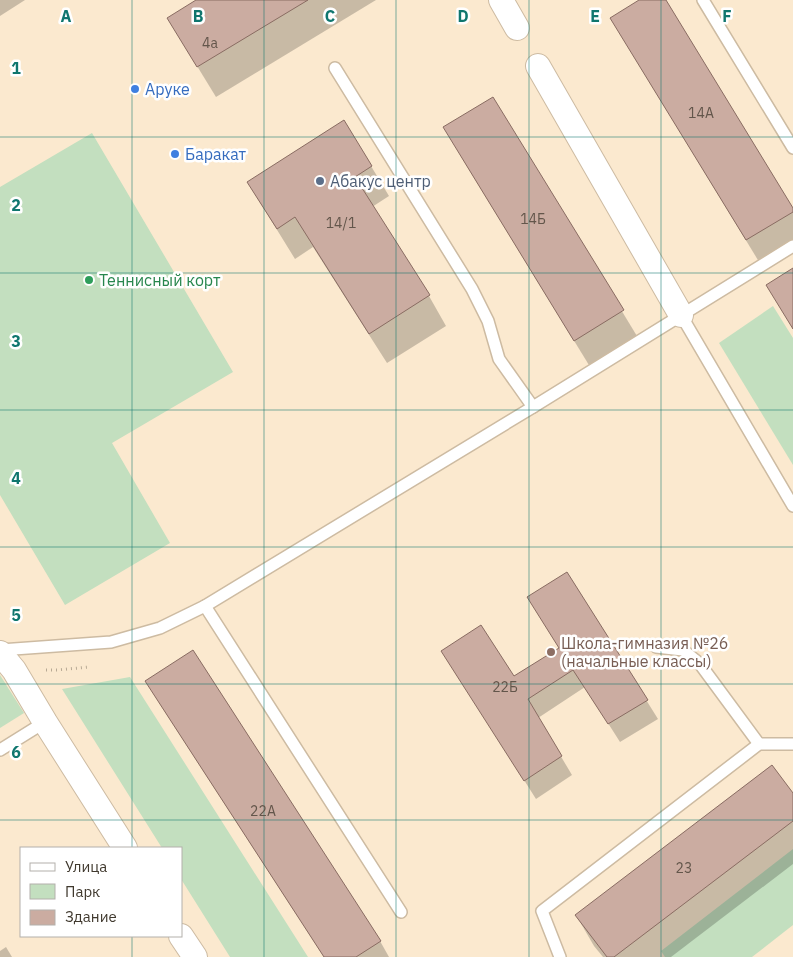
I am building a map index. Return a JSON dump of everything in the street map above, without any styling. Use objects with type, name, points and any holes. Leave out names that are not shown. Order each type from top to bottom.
[{"type":"street","points":[[501,0],[517,28]]},
{"type":"street","points":[[538,66],[681,315]]},
{"type":"street","points":[[0,651],[14,670],[124,847]]},
{"type":"street","points":[[182,937],[195,957]]},
{"type":"lane","points":[[703,0],[793,148]]},
{"type":"lane","points":[[335,68],[472,289],[488,321],[499,359],[533,407]]},
{"type":"lane","points":[[0,651],[112,642],[160,628],[205,606],[533,407],[793,246]]},
{"type":"lane","points":[[681,315],[793,506]]},
{"type":"lane","points":[[205,606],[401,912]]},
{"type":"lane","points":[[656,647],[683,650],[700,664],[759,744]]},
{"type":"lane","points":[[0,750],[45,722]]},
{"type":"lane","points":[[560,957],[542,911],[759,744],[793,744]]},
{"type":"green space","name":"Теннисный корт","points":[[92,133],[233,372],[112,443],[170,543],[65,605],[0,495],[0,187]]},
{"type":"green space","points":[[773,306],[793,338],[793,465],[719,343]]},
{"type":"green space","points":[[0,675],[24,713],[0,728]]},
{"type":"green space","points":[[130,677],[308,957],[230,957],[182,881],[182,847],[161,847],[62,689]]},
{"type":"green space","points":[[793,849],[793,925],[752,957],[665,957],[661,951]]},
{"type":"building","points":[[196,0],[308,0],[197,67],[167,18]]},
{"type":"building","points":[[639,0],[666,0],[793,208],[793,212],[746,240],[610,18]]},
{"type":"building","points":[[493,97],[624,310],[574,341],[443,127]]},
{"type":"building","points":[[344,120],[372,166],[355,177],[430,295],[369,334],[295,217],[277,229],[247,182]]},
{"type":"building","points":[[793,268],[793,329],[766,285]]},
{"type":"building","points":[[567,572],[648,700],[608,724],[573,670],[528,699],[562,756],[524,781],[441,651],[481,625],[514,676],[559,648],[527,597]]},
{"type":"building","points":[[193,650],[381,941],[356,957],[324,957],[145,681]]},
{"type":"building","points":[[772,765],[793,793],[793,821],[614,957],[607,957],[575,915]]},
{"type":"place","name":"Аруке","points":[[135,89]]},
{"type":"place","name":"Баракат","points":[[175,154]]},
{"type":"place","name":"Абакус центр","points":[[320,181]]},
{"type":"place","name":"Теннисный корт","points":[[89,280]]},
{"type":"place","name":"Школа-гимназия №26 (начальные классы)","points":[[551,652]]}]
